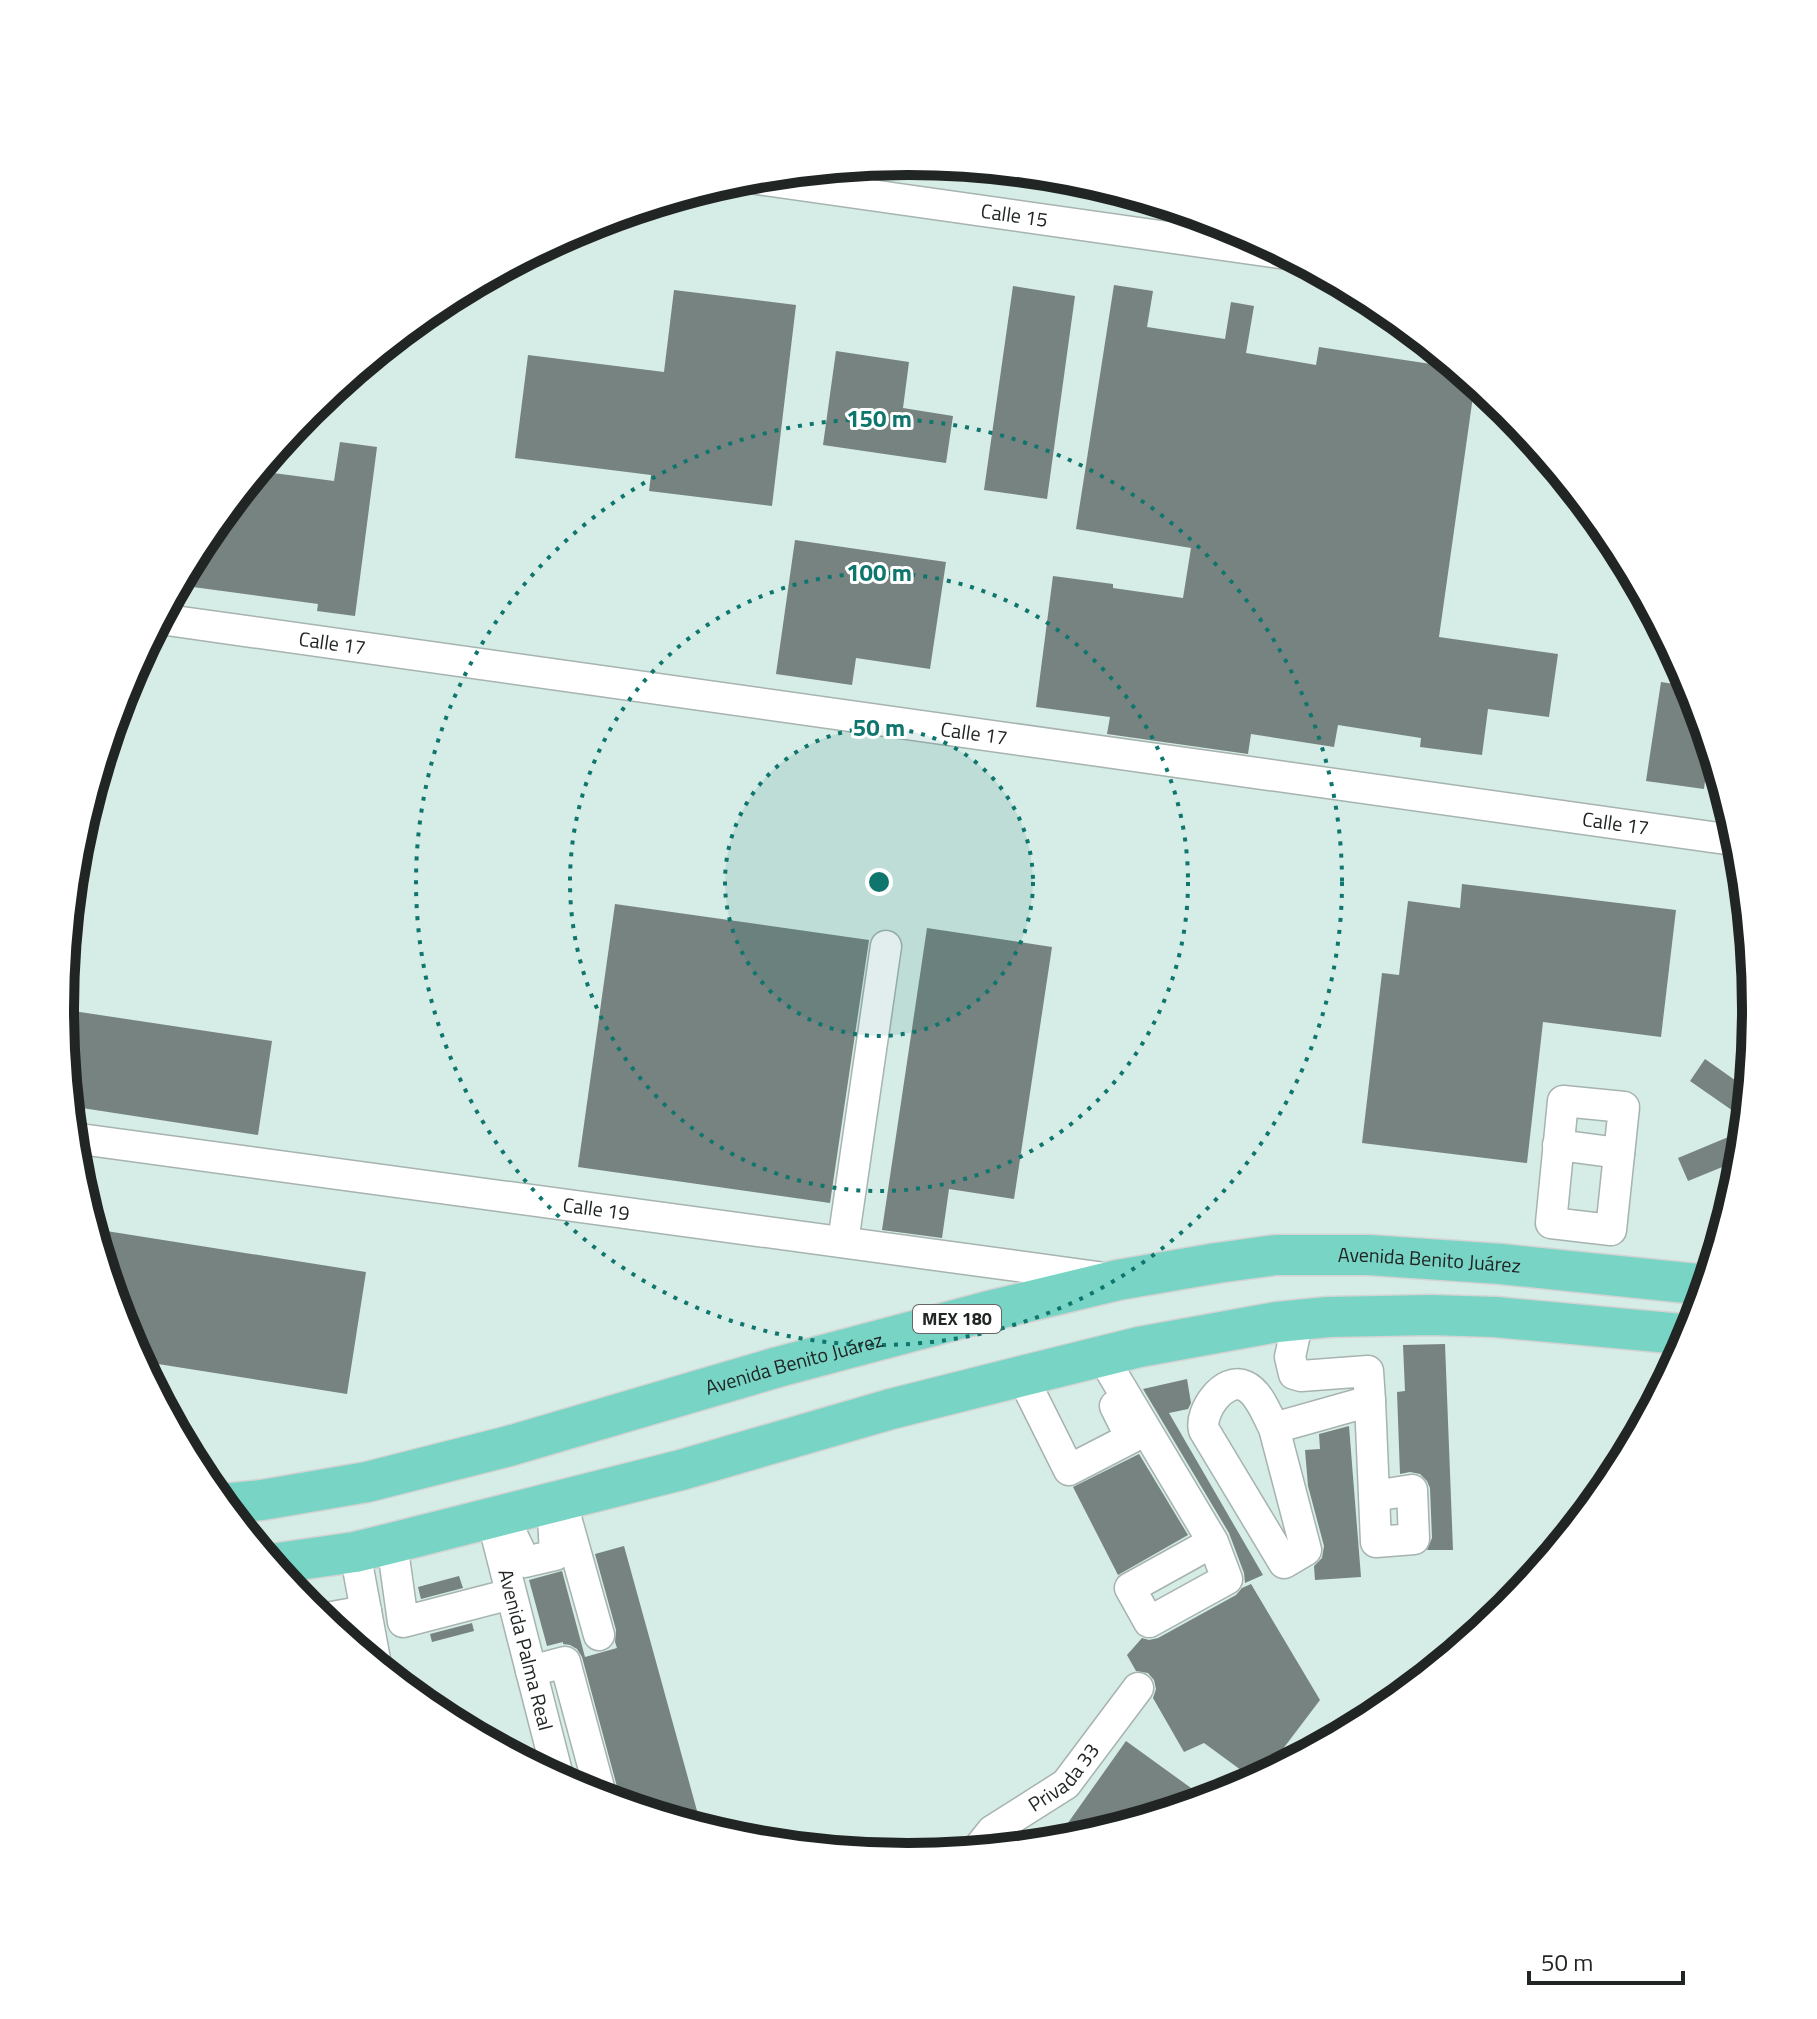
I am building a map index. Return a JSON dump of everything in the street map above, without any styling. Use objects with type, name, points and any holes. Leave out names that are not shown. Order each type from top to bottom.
[{"type":"main road","name":"Avenida Benito Juárez","points":[[235,1503],[367,1482],[509,1446],[822,1355],[1118,1280],[1276,1255],[1369,1255],[1501,1264],[1697,1284]]},
{"type":"main road","points":[[283,1562],[374,1548],[498,1517],[681,1470],[891,1409],[1139,1347],[1281,1322],[1367,1315],[1495,1317],[1677,1334]]},
{"type":"street","name":"Calle 15","points":[[790,184],[1250,249]]},
{"type":"street","name":"Calle 17","points":[[171,620],[1725,839]]},
{"type":"street","points":[[843,1242],[886,946]]},
{"type":"street","points":[[1606,1275],[1611,1230],[1624,1107],[1563,1101],[1551,1223],[1611,1230]]},
{"type":"street","name":"Calle 19","points":[[85,1140],[1118,1280]]},
{"type":"street","points":[[1558,1145],[1619,1153]]},
{"type":"street","points":[[1281,1322],[1280,1387],[1284,1393],[1370,1393]]},
{"type":"street","points":[[1022,1376],[1069,1470],[1131,1438],[1096,1358]]},
{"type":"street","points":[[1096,1358],[1213,1542]]},
{"type":"street","points":[[1238,1384],[1255,1395],[1274,1428],[1306,1550],[1284,1563],[1202,1423],[1219,1393],[1238,1384]]},
{"type":"street","points":[[1274,1428],[1370,1393]]},
{"type":"street","points":[[1370,1393],[1374,1496]]},
{"type":"street","points":[[557,1502],[599,1635]]},
{"type":"street","name":"Avenida Palma Real","points":[[498,1517],[511,1594],[555,1765]]},
{"type":"street","points":[[374,1548],[403,1622],[511,1594]]},
{"type":"street","points":[[368,1646],[366,1611],[374,1548]]},
{"type":"street","points":[[336,1616],[366,1611]]},
{"type":"street","points":[[531,1671],[565,1662],[598,1783]]},
{"type":"street","name":"Privada 33","points":[[985,1840],[992,1831],[1066,1784],[1138,1688]]},
{"type":"shaded area","points":[[908,175],[1017,182],[1124,203],[1177,219],[1278,261],[1326,287],[1417,347],[1459,382],[1499,419],[1571,501],[1631,592],[1657,640],[1699,741],[1715,794],[1736,901],[1743,1010],[1736,1118],[1715,1225],[1699,1278],[1657,1379],[1631,1427],[1571,1518],[1536,1560],[1499,1600],[1417,1672],[1326,1732],[1278,1758],[1177,1800],[1124,1816],[1017,1837],[963,1842],[908,1844],[800,1837],[693,1816],[640,1800],[539,1758],[491,1732],[400,1672],[358,1637],[318,1600],[246,1518],[186,1427],[160,1379],[118,1278],[102,1225],[81,1118],[76,1064],[74,1010],[81,901],[102,794],[118,741],[160,640],[186,592],[246,501],[281,459],[318,419],[400,347],[491,287],[539,261],[640,219],[693,203],[800,182],[854,177]]},
{"type":"building","points":[[1114,285],[1153,291],[1147,327],[1225,339],[1231,302],[1254,306],[1246,353],[1316,365],[1319,347],[1439,365],[1473,395],[1439,637],[1558,654],[1549,717],[1488,709],[1482,755],[1420,747],[1421,738],[1338,725],[1334,747],[1251,734],[1248,754],[1107,734],[1110,717],[1036,707],[1053,576],[1183,598],[1191,548],[1076,529]]},
{"type":"building","points":[[1013,286],[1075,296],[1047,499],[984,490]]},
{"type":"building","points":[[674,290],[796,305],[772,506],[649,491],[651,475],[515,458],[528,355],[664,372]]},
{"type":"building","points":[[836,351],[909,362],[903,408],[953,416],[946,463],[823,445]]},
{"type":"building","points":[[340,442],[377,447],[355,616],[317,611],[318,604],[189,587],[246,501],[270,473],[334,481]]},
{"type":"building","points":[[795,540],[946,562],[930,669],[856,658],[852,685],[776,674]]},
{"type":"building","points":[[1661,682],[1677,684],[1707,767],[1704,789],[1646,781]]},
{"type":"building","points":[[1462,884],[1676,910],[1661,1037],[1543,1022],[1527,1163],[1362,1143],[1382,973],[1399,975],[1408,901],[1460,908]]},
{"type":"building","points":[[615,904],[869,940],[830,1203],[578,1167]]},
{"type":"building","points":[[927,928],[1052,947],[1014,1199],[949,1189],[942,1238],[882,1230]]},
{"type":"building","points":[[74,1011],[272,1041],[258,1135],[80,1108]]},
{"type":"building","points":[[1705,1059],[1739,1083],[1736,1113],[1690,1081]]},
{"type":"building","points":[[1733,1135],[1728,1165],[1688,1181],[1678,1158]]},
{"type":"building","points":[[104,1231],[366,1272],[347,1394],[153,1363],[118,1278]]},
{"type":"building","points":[[1445,1344],[1453,1550],[1427,1550],[1432,1538],[1430,1488],[1420,1474],[1400,1474],[1397,1392],[1405,1391],[1403,1345]]},
{"type":"building","points":[[1187,1379],[1191,1403],[1188,1409],[1169,1413],[1263,1575],[1245,1583],[1229,1533],[1143,1389]]},
{"type":"building","points":[[1349,1426],[1361,1577],[1315,1580],[1314,1566],[1322,1558],[1324,1546],[1308,1486],[1305,1450],[1320,1449],[1319,1434]]},
{"type":"building","points":[[1139,1454],[1188,1535],[1118,1575],[1073,1487]]},
{"type":"building","points":[[624,1546],[699,1817],[618,1791],[582,1657],[577,1649],[563,1642],[547,1646],[529,1580],[562,1571],[585,1657],[617,1648],[616,1630],[595,1554]]},
{"type":"building","points":[[459,1576],[463,1588],[421,1599],[418,1587]]},
{"type":"building","points":[[1251,1584],[1320,1700],[1275,1759],[1245,1773],[1204,1743],[1184,1752],[1153,1698],[1156,1689],[1154,1680],[1148,1673],[1136,1671],[1127,1655],[1142,1638],[1158,1638],[1236,1595]]},
{"type":"building","points":[[472,1623],[474,1631],[432,1642],[430,1634]]},
{"type":"building","points":[[1126,1741],[1197,1792],[1124,1816],[1063,1829]]}]
